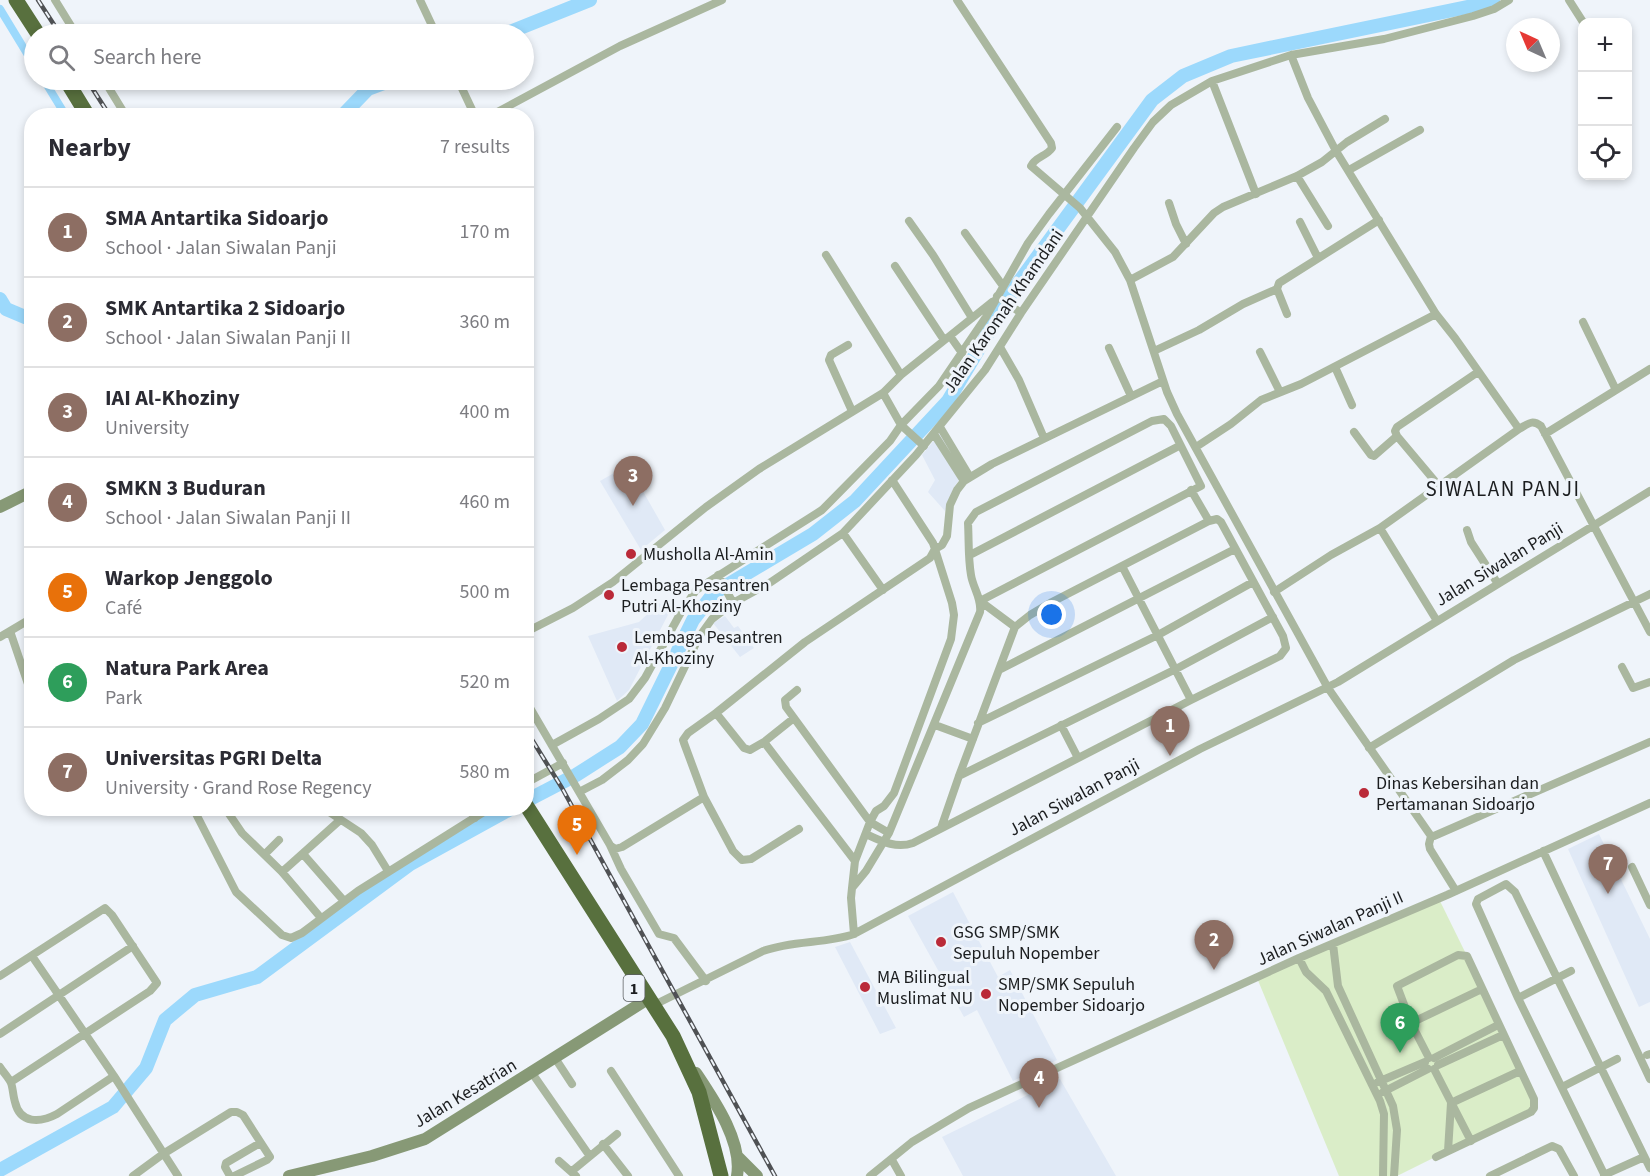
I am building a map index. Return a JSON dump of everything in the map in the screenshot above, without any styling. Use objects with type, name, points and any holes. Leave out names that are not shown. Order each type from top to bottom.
[{"type":"highway","points":[[16,0],[32,24]]},
{"type":"highway","points":[[27,0],[43,24]]},
{"type":"highway","points":[[72,90],[83,108]]},
{"type":"highway","points":[[82,90],[93,108]]},
{"type":"highway","name":"1","points":[[528,816],[682,1055],[699,1092],[721,1176]]},
{"type":"highway","name":"1","points":[[649,1003],[688,1088],[711,1176]]},
{"type":"street","points":[[54,0],[70,24]]},
{"type":"street","points":[[420,0],[431,24]]},
{"type":"street","points":[[505,108],[620,46],[722,0]]},
{"type":"street","points":[[957,0],[1051,143],[1050,151],[1033,162],[1031,166],[1080,208],[1115,252],[1130,280],[1163,381],[1177,414],[1328,687],[1431,836],[1430,849],[1456,891]]},
{"type":"street","name":"Jalan Karomah Khamdani","points":[[579,792],[610,773],[643,744],[665,708],[691,651],[712,619],[732,601],[771,582],[843,533],[892,480],[921,444],[937,430],[985,370],[1000,347],[1018,311],[1088,217],[1134,148],[1153,122],[1172,105],[1212,81],[1291,55],[1384,39],[1473,16],[1494,9],[1509,0]]},
{"type":"street","points":[[1569,0],[1580,18]]},
{"type":"street","points":[[1291,55],[1308,98],[1336,151],[1436,314],[1519,429]]},
{"type":"street","points":[[1212,81],[1256,194]]},
{"type":"street","points":[[110,90],[121,108]]},
{"type":"street","points":[[463,90],[471,108]]},
{"type":"street","points":[[1130,280],[1173,257],[1214,213],[1223,207],[1297,176],[1322,162],[1347,142],[1384,119]]},
{"type":"street","points":[[552,745],[599,719],[628,699],[645,678],[690,597],[704,583],[718,577],[822,510],[904,428],[939,386],[986,317],[1028,243],[1067,196],[1118,127]]},
{"type":"street","points":[[1349,170],[1420,130]]},
{"type":"street","points":[[1297,176],[1328,226]]},
{"type":"street","points":[[1169,203],[1186,244]]},
{"type":"street","points":[[1287,314],[1277,289],[1279,283],[1379,220]]},
{"type":"street","points":[[909,221],[972,318]]},
{"type":"street","points":[[1300,222],[1318,258]]},
{"type":"street","points":[[965,233],[1003,286]]},
{"type":"street","points":[[826,255],[901,375]]},
{"type":"street","points":[[895,266],[947,338],[962,352]]},
{"type":"street","points":[[1154,351],[1199,330],[1243,304],[1277,289]]},
{"type":"street","points":[[998,298],[1018,311]]},
{"type":"street","points":[[534,628],[573,608],[613,582],[697,514],[759,469],[883,393],[901,375],[998,298]]},
{"type":"street","points":[[1196,447],[1232,424],[1255,404],[1301,384],[1436,314]]},
{"type":"street","points":[[1583,322],[1616,390]]},
{"type":"street","points":[[848,345],[831,355],[829,360],[852,411]]},
{"type":"street","points":[[1000,347],[1019,380],[1044,438]]},
{"type":"street","points":[[1109,348],[1131,396]]},
{"type":"street","points":[[1260,352],[1280,392]]},
{"type":"street","points":[[1335,367],[1352,405]]},
{"type":"street","points":[[1545,434],[1650,369]]},
{"type":"street","points":[[1439,486],[1395,431],[1397,427],[1478,372]]},
{"type":"street","points":[[799,829],[751,859],[742,860],[733,851],[704,797],[683,740],[688,733],[805,642],[930,558],[947,536],[950,505],[957,490],[967,479],[1044,438],[1163,381]]},
{"type":"street","points":[[883,393],[904,428],[921,444]]},
{"type":"street","points":[[1015,627],[980,601],[974,591],[970,574],[968,523],[976,512],[1158,419],[1168,422],[1201,486]]},
{"type":"street","points":[[1274,592],[1331,555],[1380,528],[1519,429],[1535,422],[1541,426],[1650,632]]},
{"type":"street","points":[[937,430],[967,479]]},
{"type":"street","points":[[1354,432],[1374,456],[1397,436]]},
{"type":"street","points":[[970,555],[1179,446]]},
{"type":"street","points":[[854,934],[851,898],[855,861],[876,811],[884,806],[894,793],[951,639],[954,615],[935,549],[892,480]]},
{"type":"street","points":[[980,601],[1191,490],[1213,481]]},
{"type":"street","points":[[1191,490],[1209,521]]},
{"type":"street","name":"Jalan Siwalan Panji","points":[[649,1003],[706,981],[778,945],[843,938],[854,934],[1200,749],[1328,687],[1593,527],[1650,490]]},
{"type":"street","points":[[0,507],[24,495]]},
{"type":"street","points":[[866,834],[882,842],[907,845],[941,828],[1191,700],[1280,656],[1285,652],[1285,643],[1273,617],[1221,522],[1217,519],[1209,521],[1030,615],[1015,627],[941,828]]},
{"type":"street","points":[[1380,528],[1437,621]]},
{"type":"street","points":[[1467,530],[1471,542],[1498,584]]},
{"type":"street","points":[[843,533],[883,590]]},
{"type":"street","points":[[999,670],[1235,549]]},
{"type":"street","points":[[1122,566],[1191,700]]},
{"type":"street","points":[[718,577],[732,601]]},
{"type":"street","points":[[978,723],[1158,635],[1253,582]]},
{"type":"street","points":[[1369,748],[1514,660],[1650,594]]},
{"type":"street","points":[[852,888],[866,871],[889,833],[975,625],[980,612],[980,601]]},
{"type":"street","points":[[959,776],[1176,669],[1273,617]]},
{"type":"street","points":[[0,637],[24,623]]},
{"type":"street","points":[[10,631],[24,672]]},
{"type":"street","points":[[1622,667],[1633,688],[1650,682]]},
{"type":"street","points":[[797,690],[784,702],[794,718],[870,822],[889,833]]},
{"type":"street","points":[[716,713],[744,748],[750,750],[794,718]]},
{"type":"street","points":[[534,715],[660,933],[674,938],[706,981]]},
{"type":"street","points":[[1062,724],[1078,758]]},
{"type":"street","points":[[935,725],[972,739]]},
{"type":"street","points":[[764,742],[855,861]]},
{"type":"street","points":[[1431,836],[1650,742]]},
{"type":"street","points":[[534,780],[566,767]]},
{"type":"street","points":[[610,845],[615,849],[622,847],[704,797]]},
{"type":"street","name":"Jalan Siwalan Panji II","points":[[870,1176],[912,1142],[969,1108],[1299,958],[1456,891],[1650,803]]},
{"type":"street","points":[[196,816],[236,892],[287,938],[294,937],[388,872],[478,816]]},
{"type":"street","points":[[230,816],[242,833],[282,872],[321,918]]},
{"type":"street","points":[[333,816],[361,833],[372,845],[388,872]]},
{"type":"street","points":[[282,872],[339,821]]},
{"type":"street","points":[[265,854],[279,840]]},
{"type":"street","points":[[1543,851],[1650,1079]]},
{"type":"street","points":[[303,854],[344,901]]},
{"type":"street","points":[[1632,867],[1650,905]]},
{"type":"street","points":[[1490,875],[1496,889]]},
{"type":"street","points":[[1644,1157],[1604,1175],[1518,998],[1476,904],[1478,899],[1506,884],[1511,886],[1650,1168]]},
{"type":"street","points":[[0,976],[104,908],[110,912],[156,980],[157,985],[11,1082]]},
{"type":"street","points":[[1333,944],[1338,986],[1393,1106],[1397,1130],[1394,1176]]},
{"type":"street","points":[[0,1034],[133,946]]},
{"type":"street","points":[[1436,1156],[1471,1141],[1531,1112],[1534,1108],[1534,1099],[1467,956],[1458,955],[1397,986],[1411,1023],[1471,1141]]},
{"type":"street","points":[[32,956],[114,1076],[178,1176]]},
{"type":"street","points":[[1299,958],[1306,972],[1326,991],[1377,1095],[1384,1114],[1383,1176]]},
{"type":"street","points":[[1518,998],[1571,971]]},
{"type":"street","points":[[1326,991],[1338,986]]},
{"type":"street","points":[[1411,1023],[1482,989]]},
{"type":"street","name":"Jalan Kesatrian","points":[[289,1176],[413,1144],[442,1130],[555,1058],[649,1003]]},
{"type":"street","points":[[1377,1095],[1498,1025]]},
{"type":"street","points":[[1372,1085],[1503,1035]]},
{"type":"street","points":[[682,1055],[720,1110],[738,1157],[737,1176]]},
{"type":"street","points":[[555,1058],[572,1084]]},
{"type":"street","points":[[1562,1087],[1617,1059]]},
{"type":"street","points":[[0,1067],[11,1082],[19,1113],[27,1120],[37,1121],[57,1114],[114,1076]]},
{"type":"street","points":[[611,1071],[679,1176]]},
{"type":"street","points":[[1451,1103],[1520,1071]]},
{"type":"street","points":[[532,1073],[589,1155]]},
{"type":"street","points":[[1448,1151],[1451,1103]]},
{"type":"street","points":[[133,1176],[163,1154],[231,1112],[237,1112],[243,1115],[270,1157],[234,1176]]},
{"type":"street","points":[[1385,1131],[1390,1134],[1397,1130]]},
{"type":"street","points":[[559,1161],[574,1173],[589,1155],[617,1134]]},
{"type":"street","points":[[230,1176],[225,1167],[226,1163],[260,1143]]},
{"type":"street","points":[[603,1144],[628,1176]]},
{"type":"street","points":[[1490,1176],[1552,1146],[1559,1149],[1574,1176]]},
{"type":"street","points":[[1384,1158],[1389,1155],[1395,1158]]},
{"type":"street","points":[[738,1157],[757,1176]]},
{"type":"street","points":[[892,1160],[901,1176]]},
{"type":"shaded area","points":[[940,433],[966,475],[953,489],[945,511],[928,492],[935,480],[922,455]]},
{"type":"shaded area","points":[[628,465],[665,530],[641,550],[600,481]]},
{"type":"shaded area","name":"Lembaga Pesantren Al-Khoziny","points":[[659,603],[670,611],[629,690],[617,701],[588,636],[639,622]]},
{"type":"shaded area","points":[[725,616],[734,628],[738,626],[754,648],[740,657],[713,623]]},
{"type":"shaded area","points":[[1599,834],[1650,939],[1650,1002],[1639,1007],[1568,849]]},
{"type":"shaded area","name":"SMP/SMK Sepuluh Nopember Sidoarjo","points":[[953,892],[998,977],[1010,970],[1057,1060],[1013,1081],[977,1010],[964,1017],[908,916]]},
{"type":"shaded area","name":"MA Bilingual Muslimat NU","points":[[850,942],[896,1028],[880,1034],[835,947]]},
{"type":"shaded area","points":[[1060,1079],[1116,1176],[963,1176],[942,1137]]},
{"type":"green space","points":[[1438,897],[1467,956],[1534,1108],[1397,1176],[1339,1176],[1257,978]]},
{"type":"waterway","points":[[530,24],[590,0]]},
{"type":"waterway","points":[[534,797],[576,775],[620,747],[642,724],[693,620],[714,593],[813,534],[855,501],[948,401],[1016,286],[1152,100],[1183,76],[1231,56],[1493,0]]},
{"type":"waterway","points":[[0,9],[24,49]]},
{"type":"waterway","points":[[50,90],[61,108]]},
{"type":"waterway","points":[[350,108],[367,90]]},
{"type":"waterway","points":[[0,299],[6,309],[24,317]]},
{"type":"waterway","points":[[0,1170],[113,1107],[146,1068],[165,1020],[195,995],[257,977],[410,864],[497,816]]},
{"type":"railway","points":[[38,0],[54,24]]},
{"type":"railway","points":[[93,90],[105,108]]},
{"type":"railway","points":[[534,743],[562,788],[775,1176]]},
{"type":"place","name":"IAI Al-Khoziny","points":[[633,506]]},
{"type":"place","name":"Musholla Al-Amin","points":[[631,554]]},
{"type":"place","name":"Lembaga Pesantren Putri Al-Khoziny","points":[[609,595]]},
{"type":"place","name":"Lembaga Pesantren Al-Khoziny","points":[[622,647]]},
{"type":"place","name":"SMA Antartika Sidoarjo","points":[[1170,756]]},
{"type":"place","name":"Dinas Kebersihan dan Pertamanan Sidoarjo","points":[[1364,793]]},
{"type":"place","name":"Warkop Jenggolo","points":[[577,855]]},
{"type":"place","name":"Universitas PGRI Delta","points":[[1608,894]]},
{"type":"place","name":"GSG SMP/SMK Sepuluh Nopember","points":[[941,942]]},
{"type":"place","name":"SMK Antartika 2 Sidoarjo","points":[[1214,970]]},
{"type":"place","name":"MA Bilingual Muslimat NU","points":[[865,987]]},
{"type":"place","name":"SMP/SMK Sepuluh Nopember Sidoarjo","points":[[986,994]]},
{"type":"place","name":"Natura Park Area","points":[[1400,1053]]},
{"type":"place","name":"SMKN 3 Buduran","points":[[1039,1108]]},
{"type":"district","name":"SIWALAN PANJI","points":[[1503,489]]}]
